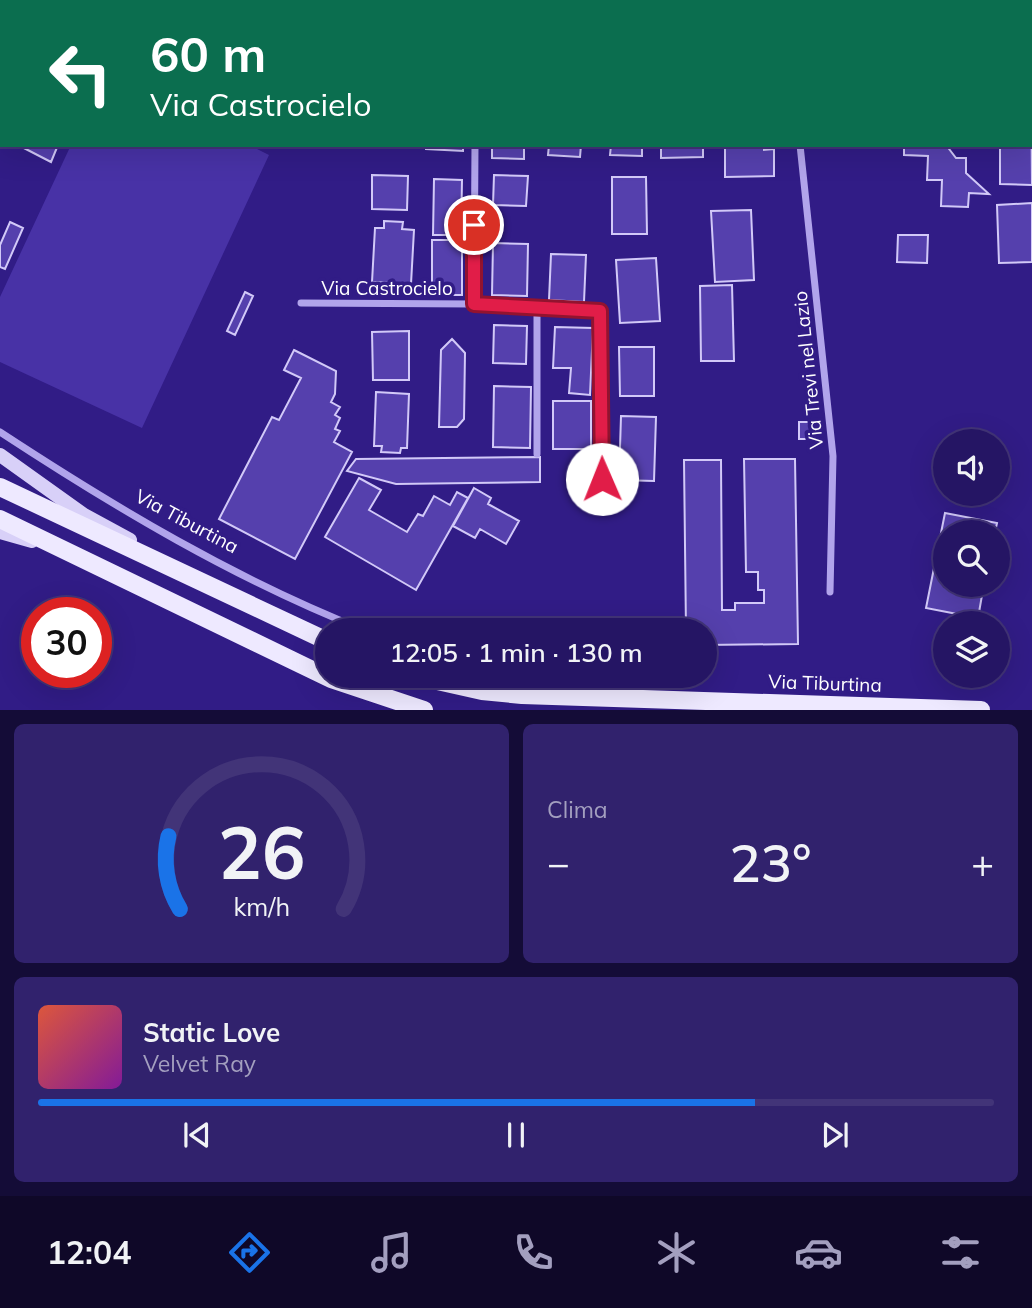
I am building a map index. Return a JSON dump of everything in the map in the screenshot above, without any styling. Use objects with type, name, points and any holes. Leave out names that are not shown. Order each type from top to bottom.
[{"type":"main road","points":[[0,487],[315,636]]},
{"type":"main road","points":[[0,519],[331,679],[424,709]]},
{"type":"main road","name":"Via Tiburtina","points":[[469,688],[522,695],[981,709]]},
{"type":"street","points":[[474,304],[475,147]]},
{"type":"street","name":"Via Trevi nel Lazio","points":[[800,147],[832,442],[830,592]]},
{"type":"street","name":"Via Castrocielo","points":[[301,303],[474,304],[600,311],[602,479]]},
{"type":"street","points":[[537,308],[537,454]]},
{"type":"street","name":"Via Tiburtina","points":[[0,432],[165,535],[334,618]]},
{"type":"street","points":[[0,455],[84,515],[231,597]]},
{"type":"street","points":[[0,532],[69,552]]},
{"type":"street","name":"Via Tiburtina","points":[[604,688],[667,700]]},
{"type":"shaded area","points":[[70,147],[253,147],[269,155],[142,428],[0,362],[0,297]]},
{"type":"building","points":[[22,147],[57,147],[51,162]]},
{"type":"building","points":[[463,147],[463,151],[426,149]]},
{"type":"building","points":[[492,147],[524,147],[524,159],[492,158]]},
{"type":"building","points":[[549,147],[581,147],[580,157],[548,155]]},
{"type":"building","points":[[611,147],[642,147],[642,156],[610,155]]},
{"type":"building","points":[[661,147],[703,147],[703,157],[661,158]]},
{"type":"building","points":[[725,147],[774,149],[774,176],[725,177]]},
{"type":"building","points":[[904,147],[948,147],[956,158],[966,158],[966,173],[989,194],[969,193],[968,207],[941,206],[942,180],[927,180],[928,156],[904,155]]},
{"type":"building","points":[[1000,147],[1032,147],[1032,185],[1000,184]]},
{"type":"building","points":[[372,175],[408,176],[407,210],[372,209]]},
{"type":"building","points":[[494,175],[528,176],[526,206],[493,205]]},
{"type":"building","points":[[612,177],[646,177],[647,234],[612,234]]},
{"type":"building","points":[[434,179],[462,180],[461,235],[433,235]]},
{"type":"building","points":[[1032,203],[1032,262],[999,263],[997,205]]},
{"type":"building","points":[[751,210],[754,280],[715,282],[711,211]]},
{"type":"building","points":[[384,221],[403,222],[402,229],[414,230],[411,284],[372,282],[375,228],[384,228]]},
{"type":"building","points":[[10,222],[23,228],[5,269],[0,267],[0,245]]},
{"type":"building","points":[[898,235],[928,235],[927,263],[897,262]]},
{"type":"building","points":[[432,240],[462,240],[462,295],[432,295]]},
{"type":"building","points":[[493,243],[528,244],[527,296],[492,295]]},
{"type":"building","points":[[551,254],[586,255],[584,302],[549,300]]},
{"type":"building","points":[[656,258],[660,321],[620,323],[616,260]]},
{"type":"building","points":[[732,285],[734,361],[701,361],[700,286]]},
{"type":"building","points":[[245,292],[253,296],[235,335],[227,331]]},
{"type":"building","points":[[494,325],[527,326],[526,364],[493,363]]},
{"type":"building","points":[[555,327],[593,328],[590,395],[569,393],[571,368],[553,368]]},
{"type":"building","points":[[409,331],[409,380],[373,380],[372,332]]},
{"type":"building","points":[[452,339],[465,353],[464,419],[457,427],[439,427],[441,350]]},
{"type":"building","points":[[619,347],[654,347],[654,396],[620,396]]},
{"type":"building","points":[[294,350],[336,371],[335,394],[331,402],[340,407],[335,415],[340,418],[335,429],[340,431],[334,442],[352,452],[295,559],[219,519],[272,417],[279,420],[301,378],[284,370]]},
{"type":"building","points":[[494,386],[531,387],[530,448],[493,447]]},
{"type":"building","points":[[376,392],[409,394],[407,448],[401,448],[400,453],[381,452],[382,446],[374,446]]},
{"type":"building","points":[[553,401],[591,401],[591,449],[553,449]]},
{"type":"building","points":[[621,416],[656,417],[654,481],[619,480]]},
{"type":"building","points":[[799,422],[812,422],[812,439],[799,439]]},
{"type":"building","points":[[540,457],[540,482],[396,484],[347,471],[356,459]]},
{"type":"building","points":[[744,459],[795,459],[798,644],[717,645],[717,618],[686,618],[684,460],[721,460],[722,610],[735,610],[735,603],[764,603],[764,590],[758,590],[758,572],[746,572]]},
{"type":"building","points":[[359,478],[381,490],[369,510],[407,532],[418,514],[423,516],[434,496],[450,505],[457,492],[468,498],[416,590],[325,537]]},
{"type":"building","points":[[474,488],[491,498],[488,504],[519,521],[506,544],[480,529],[475,538],[453,526]]},
{"type":"building","points":[[945,513],[981,520],[944,520]]},
{"type":"building","points":[[933,573],[933,597],[982,597],[979,611],[942,611],[926,608]]},
{"type":"route","points":[[474,225],[474,304],[600,311],[602,479]]}]
